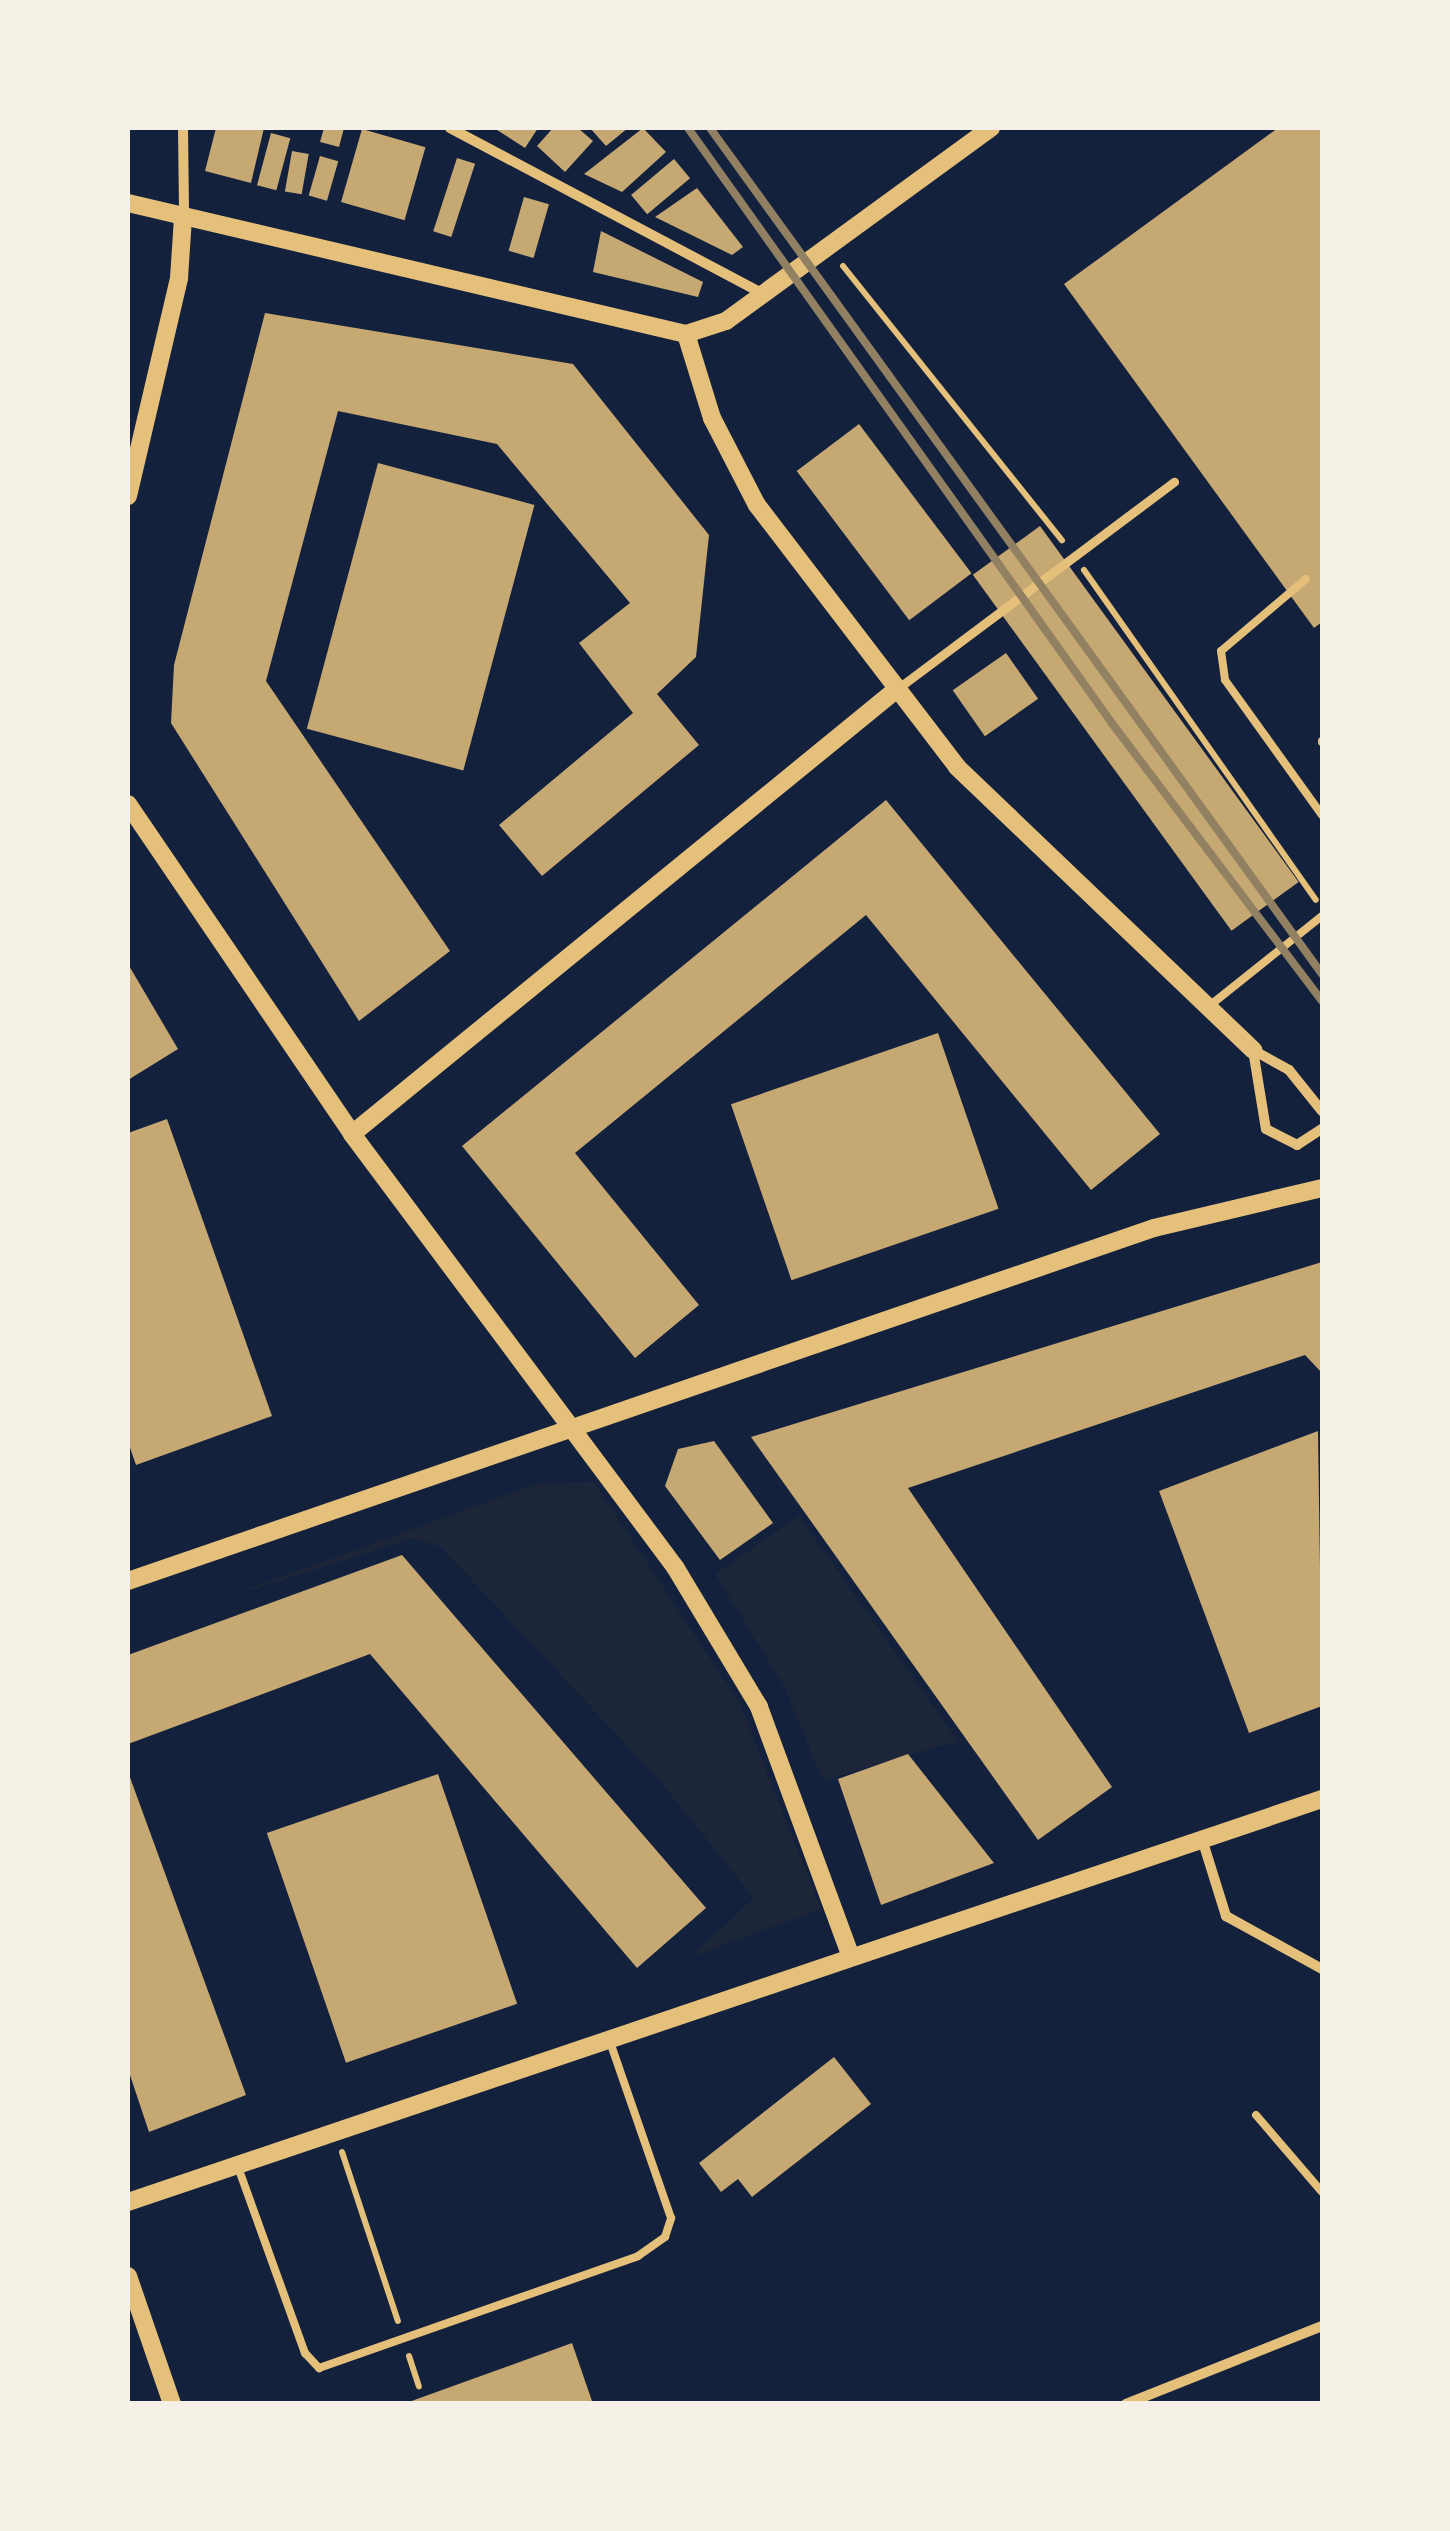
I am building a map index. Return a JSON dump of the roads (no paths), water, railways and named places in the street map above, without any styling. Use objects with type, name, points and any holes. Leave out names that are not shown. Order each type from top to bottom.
[{"type":"street","points":[[128,496],[180,278],[183,128]]},
{"type":"street","points":[[450,128],[761,293]]},
{"type":"street","points":[[128,203],[686,334],[710,330],[982,130]]},
{"type":"street","points":[[686,334],[731,462],[956,767],[1253,1050],[1289,1070],[1322,1111]]},
{"type":"street","points":[[352,1134],[897,689],[1174,482]]},
{"type":"street","points":[[128,804],[352,1134],[675,1567],[759,1707],[851,1957]]},
{"type":"street","points":[[1253,1050],[1266,1129],[1296,1145],[1322,1129]]},
{"type":"street","points":[[128,1581],[1154,1228],[1322,1188]]},
{"type":"street","points":[[128,2202],[1322,1799]]},
{"type":"street","points":[[1202,1838],[1226,1916],[1322,1969]]},
{"type":"street","points":[[128,2276],[172,2404]]},
{"type":"street","points":[[1126,2404],[1322,2326]]},
{"type":"lane","points":[[1306,579],[1221,650],[1225,680],[1322,814]]},
{"type":"lane","points":[[1208,1007],[1322,912]]},
{"type":"lane","points":[[237,2164],[304,2354],[319,2368],[638,2256],[665,2237],[671,2218],[608,2038]]},
{"type":"lane","points":[[1256,2115],[1322,2192]]},
{"type":"railway","points":[[688,128],[1111,722],[1322,1001]]},
{"type":"railway","points":[[710,128],[1322,974]]}]
